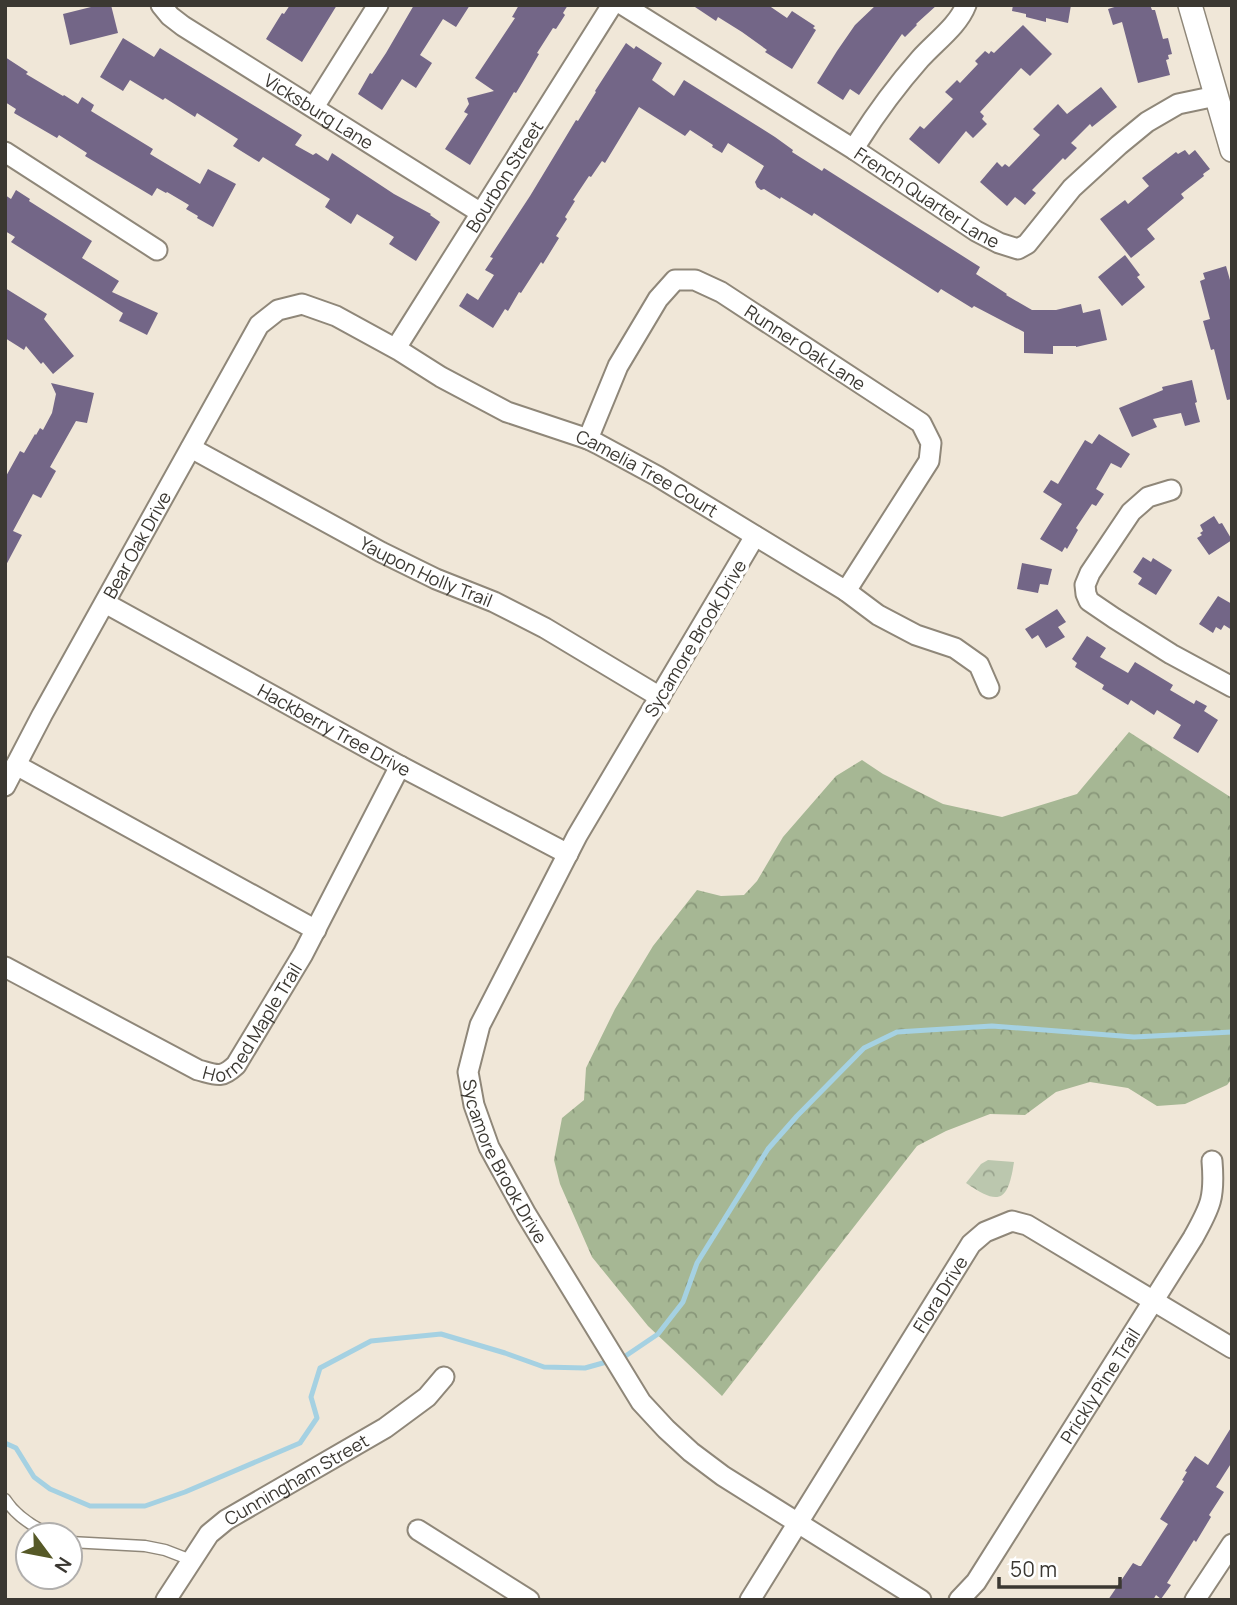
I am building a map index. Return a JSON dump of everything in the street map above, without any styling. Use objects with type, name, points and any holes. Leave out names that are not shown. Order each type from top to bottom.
[{"type":"street","name":"Vicksburg Lane","points":[[161,5],[183,26],[481,213]]},
{"type":"street","points":[[314,107],[378,5]]},
{"type":"street","name":"Bourbon Street","points":[[396,348],[612,5]]},
{"type":"street","name":"French Quarter Lane","points":[[624,5],[855,150],[976,231],[1018,249],[1027,244],[1072,188],[1147,122],[1178,104],[1216,96]]},
{"type":"street","points":[[855,150],[893,90],[960,17],[966,5]]},
{"type":"street","points":[[1189,5],[1232,150]]},
{"type":"street","points":[[5,152],[157,250]]},
{"type":"street","name":"Runner Oak Lane","points":[[588,439],[618,366],[658,299],[675,281],[695,280],[721,292],[921,424],[931,443],[929,461],[846,591]]},
{"type":"street","name":"Camelia Tree Court","points":[[278,310],[302,304],[336,316],[507,412],[588,439],[657,476],[846,591],[878,615],[916,635],[955,648],[979,665],[989,688]]},
{"type":"street","name":"Bear Oak Drive","points":[[5,786],[259,325],[278,310]]},
{"type":"street","name":"Yaupon Holly Trail","points":[[191,448],[436,579],[494,602],[545,628],[660,697]]},
{"type":"street","points":[[1171,491],[1148,497],[1131,512],[1090,573],[1085,585],[1086,594],[1089,601],[1114,618],[1171,654],[1232,687]]},
{"type":"street","name":"Sycamore Brook Drive","points":[[755,536],[568,854],[480,1025],[468,1072],[474,1105],[489,1147],[526,1214],[642,1402],[691,1452],[723,1476],[921,1600]]},
{"type":"street","name":"Hackberry Tree Drive","points":[[105,603],[400,766],[568,854]]},
{"type":"street","points":[[16,765],[316,930]]},
{"type":"street","name":"Horned Maple Trail","points":[[5,967],[198,1070],[215,1075],[227,1074],[236,1065],[303,954],[400,766]]},
{"type":"street","name":"Prickly Pine Trail","points":[[959,1600],[976,1582],[1193,1238],[1209,1210],[1214,1186],[1212,1161]]},
{"type":"street","name":"Flora Drive","points":[[750,1600],[971,1244],[985,1232],[1012,1221],[1027,1226],[1232,1348]]},
{"type":"street","name":"Cunningham Street","points":[[166,1600],[209,1534],[226,1520],[385,1428],[427,1397],[444,1377]]},
{"type":"street","points":[[418,1530],[529,1600]]},
{"type":"street","points":[[1195,1600],[1232,1544]]},
{"type":"lane","points":[[5,1499],[26,1521]]},
{"type":"lane","points":[[84,1543],[165,1549],[191,1560]]},
{"type":"green space","points":[[1129,732],[1232,798],[1232,1079],[1227,1085],[1185,1104],[1157,1106],[1128,1088],[1090,1082],[1056,1092],[1025,1115],[990,1114],[917,1146],[722,1396],[648,1326],[592,1257],[560,1184],[554,1160],[562,1118],[584,1100],[586,1068],[615,1009],[653,946],[697,890],[721,896],[744,895],[757,881],[783,837],[836,776],[862,760],[883,774],[943,804],[1002,817],[1077,794]]},
{"type":"green space","points":[[988,1160],[1014,1162],[1009,1185],[1000,1196],[987,1195],[966,1183],[981,1164]]},
{"type":"building","points":[[99,5],[111,5],[118,33],[70,45],[63,14]]},
{"type":"building","points":[[290,5],[337,5],[302,62],[266,39]]},
{"type":"building","points":[[414,5],[470,5],[456,27],[443,19],[420,55],[432,63],[416,88],[402,79],[382,110],[358,94]]},
{"type":"building","points":[[519,5],[568,5],[563,13],[565,15],[537,53],[539,54],[525,78],[470,165],[445,149],[468,114],[464,112],[469,104],[467,98],[494,91],[475,78],[515,18],[512,17]]},
{"type":"building","points":[[692,5],[768,5],[787,18],[792,11],[815,26],[813,28],[816,30],[792,69],[765,52],[767,50],[742,32],[718,17],[716,21]]},
{"type":"building","points":[[876,5],[937,5],[905,37],[902,34],[859,95],[850,89],[843,100],[817,83],[855,25]]},
{"type":"building","points":[[1013,5],[1071,5],[1068,23],[1046,18],[1046,22],[1026,17],[1026,14],[1012,11]]},
{"type":"building","points":[[1121,5],[1150,5],[1152,10],[1155,10],[1163,39],[1168,38],[1172,54],[1168,55],[1169,59],[1166,60],[1170,75],[1138,83],[1122,22],[1113,25],[1108,9]]},
{"type":"building","points":[[1023,25],[1052,54],[1030,76],[1021,68],[980,112],[987,124],[973,138],[966,131],[939,164],[909,139],[920,126],[924,129],[953,99],[945,92],[957,80],[960,83],[978,64],[975,61],[985,51],[994,53]]},
{"type":"building","points":[[123,38],[154,57],[160,48],[302,135],[295,145],[328,161],[332,153],[394,194],[431,214],[440,222],[416,261],[389,244],[394,237],[357,214],[351,224],[325,207],[330,199],[263,157],[259,162],[233,146],[238,139],[197,113],[195,117],[130,80],[123,91],[100,77]]},
{"type":"building","points":[[626,43],[634,49],[636,46],[662,63],[652,80],[674,96],[684,80],[775,137],[793,150],[792,152],[822,171],[824,168],[980,267],[976,274],[1032,310],[1056,310],[1081,304],[1083,313],[1100,309],[1107,340],[1076,347],[1053,346],[1053,354],[1024,353],[1024,332],[974,306],[972,308],[941,289],[938,293],[814,213],[812,216],[781,197],[780,199],[764,189],[761,190],[755,182],[764,166],[728,143],[722,153],[690,130],[685,136],[639,107],[605,163],[602,161],[591,177],[589,176],[573,200],[575,201],[565,217],[567,219],[556,236],[559,238],[543,264],[541,262],[508,311],[505,309],[493,328],[459,306],[467,293],[478,300],[494,275],[485,270],[493,258],[490,257]]},
{"type":"building","points":[[5,57],[28,72],[26,74],[78,104],[82,97],[94,105],[91,111],[153,149],[150,154],[200,184],[208,169],[236,184],[213,227],[186,209],[189,205],[167,192],[157,188],[152,196],[85,156],[87,153],[59,135],[57,138],[14,113],[16,109],[5,102]]},
{"type":"building","points":[[1101,87],[1117,107],[1092,127],[1090,124],[1071,143],[1077,148],[1065,160],[1063,158],[1032,190],[1036,193],[1025,205],[1015,197],[1007,206],[980,182],[997,162],[1002,167],[1005,164],[1009,167],[1040,135],[1033,129],[1058,104],[1067,114]]},
{"type":"building","points":[[1185,150],[1189,155],[1195,150],[1210,169],[1181,194],[1184,198],[1147,229],[1155,239],[1131,258],[1100,219],[1125,200],[1128,204],[1149,186],[1142,178],[1176,152],[1178,154]]},
{"type":"building","points":[[16,190],[92,241],[82,258],[119,281],[112,292],[158,313],[147,335],[119,321],[123,313],[11,242],[15,237],[5,231],[5,195],[11,199]]},
{"type":"building","points":[[1125,255],[1140,275],[1137,277],[1145,287],[1122,306],[1098,277]]},
{"type":"building","points":[[1226,266],[1232,287],[1232,399],[1227,400],[1214,349],[1211,350],[1203,321],[1210,319],[1200,281],[1205,279],[1203,273]]},
{"type":"building","points":[[5,288],[47,314],[44,319],[74,356],[53,374],[26,346],[24,350],[5,338]]},
{"type":"building","points":[[1192,380],[1200,422],[1185,426],[1181,413],[1153,419],[1157,427],[1132,437],[1119,408],[1163,390],[1162,387]]},
{"type":"building","points":[[51,383],[94,393],[87,423],[76,421],[50,467],[56,471],[41,498],[33,494],[13,531],[22,535],[5,567],[5,478],[20,451],[24,453],[35,434],[40,428],[43,430],[52,413],[56,394]]},
{"type":"building","points":[[1099,434],[1130,454],[1121,468],[1111,463],[1096,489],[1104,494],[1096,506],[1092,504],[1076,528],[1078,530],[1067,549],[1065,547],[1062,552],[1040,539],[1062,504],[1043,492],[1051,480],[1058,484],[1085,440],[1092,444]]},
{"type":"building","points":[[1214,516],[1219,524],[1222,523],[1232,540],[1209,555],[1197,538],[1203,531],[1200,525]]},
{"type":"building","points":[[1143,557],[1151,562],[1153,558],[1172,570],[1156,595],[1138,584],[1142,578],[1133,572]]},
{"type":"building","points":[[1022,563],[1052,569],[1048,585],[1040,584],[1038,593],[1017,589]]},
{"type":"building","points":[[1218,596],[1232,604],[1232,630],[1224,625],[1221,630],[1216,627],[1213,633],[1199,624]]},
{"type":"building","points":[[1057,609],[1066,622],[1058,627],[1065,637],[1046,648],[1038,635],[1032,639],[1025,629]]},
{"type":"building","points":[[1087,636],[1106,648],[1100,657],[1128,673],[1135,662],[1173,685],[1170,690],[1194,704],[1196,700],[1207,706],[1204,711],[1218,720],[1198,753],[1173,738],[1181,725],[1157,710],[1154,715],[1131,700],[1128,705],[1102,689],[1104,685],[1075,667],[1077,663],[1072,659]]},
{"type":"building","points":[[1232,1426],[1232,1462],[1216,1487],[1224,1492],[1196,1542],[1194,1540],[1167,1583],[1171,1585],[1161,1599],[1156,1595],[1153,1600],[1108,1600],[1133,1563],[1141,1566],[1168,1524],[1160,1519],[1184,1481],[1185,1471],[1195,1456],[1208,1465]]},
{"type":"waterway","points":[[620,1358],[658,1334],[683,1302],[697,1263],[768,1149],[864,1048],[897,1032],[992,1026],[1134,1037],[1232,1032]]},
{"type":"waterway","points":[[5,1443],[16,1448],[34,1477],[50,1489],[90,1506],[145,1506],[300,1443],[317,1418],[311,1397],[320,1368],[371,1341],[441,1334],[544,1367],[585,1368],[610,1361]]}]
